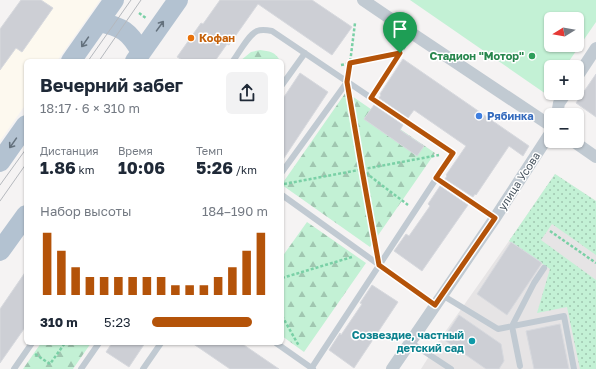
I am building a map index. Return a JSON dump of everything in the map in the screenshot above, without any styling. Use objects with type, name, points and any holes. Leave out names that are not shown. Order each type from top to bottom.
[{"type":"main road","points":[[72,59],[114,0]]},
{"type":"main road","points":[[138,58],[178,0]]},
{"type":"main road","points":[[99,22],[121,29],[128,34],[134,40],[138,58]]},
{"type":"main road","points":[[0,162],[24,128]]},
{"type":"main road","points":[[0,251],[22,223]]},
{"type":"street","points":[[363,0],[544,121]]},
{"type":"street","points":[[584,68],[590,62],[596,48]]},
{"type":"street","name":"улица Усова","points":[[392,369],[495,218],[544,143]]},
{"type":"street","points":[[583,148],[596,157]]},
{"type":"lane","points":[[234,59],[251,36],[257,31],[272,31],[453,153],[312,369],[279,345]]},
{"type":"lane","points":[[284,82],[305,53]]},
{"type":"lane","points":[[284,169],[347,82]]},
{"type":"lane","points":[[436,178],[495,218]]},
{"type":"lane","points":[[284,196],[379,265],[438,300],[498,329],[564,316],[574,369]]},
{"type":"lane","points":[[520,366],[512,326],[534,283],[544,268]]},
{"type":"lane","points":[[410,342],[450,369]]},
{"type":"lane","points":[[14,369],[31,345]]},
{"type":"lane","points":[[81,369],[98,345]]},
{"type":"lane","points":[[143,369],[160,345]]},
{"type":"path","points":[[355,23],[347,82],[379,265]]},
{"type":"path","points":[[371,98],[413,34]]},
{"type":"path","points":[[327,68],[400,53]]},
{"type":"path","points":[[284,185],[453,153]]},
{"type":"path","points":[[362,170],[415,210]]},
{"type":"path","points":[[550,232],[596,263]]},
{"type":"path","points":[[284,277],[364,254]]},
{"type":"path","points":[[284,320],[312,369]]},
{"type":"path","points":[[28,349],[50,364],[64,345]]},
{"type":"shaded area","points":[[21,0],[100,0],[58,59],[24,59],[24,107],[0,141],[0,29]]},
{"type":"shaded area","points":[[555,174],[596,201],[596,369],[421,369],[438,342]]},
{"type":"green space","name":"Стадион \"Мотор\"","points":[[410,0],[596,0],[596,22],[584,39],[584,12],[544,12],[544,52],[575,52],[570,60],[544,60],[544,93]]},
{"type":"green space","points":[[260,50],[272,52],[278,59],[242,59],[251,52]]},
{"type":"green space","points":[[346,92],[435,153],[370,247],[284,186],[284,181]]},
{"type":"green space","points":[[555,174],[596,201],[596,255],[552,224],[541,240],[596,280],[596,369],[580,369],[567,307],[537,313],[550,269],[509,241]]},
{"type":"green space","points":[[307,222],[366,263],[304,352],[284,337],[284,254]]},
{"type":"green space","points":[[40,345],[90,345],[73,369],[23,369]]},
{"type":"building","points":[[21,0],[41,0],[53,8],[22,52],[16,48],[0,70],[0,29]]},
{"type":"building","points":[[220,0],[312,0],[352,27],[332,55],[258,4],[229,45],[227,44],[216,59],[180,59],[177,57],[201,23],[203,24]]},
{"type":"building","points":[[403,59],[529,146],[523,156],[509,146],[476,195],[475,194],[473,197],[445,179],[447,176],[446,175],[466,146],[414,110],[408,118],[379,98],[381,95],[380,94]]},
{"type":"building","points":[[300,73],[328,92],[284,158],[284,97]]},
{"type":"building","points":[[596,74],[596,117],[576,103],[578,100],[584,100],[584,91]]},
{"type":"building","points":[[374,105],[403,125],[400,130],[424,146],[417,156],[364,119]]},
{"type":"building","points":[[440,186],[468,205],[422,271],[394,251],[406,234],[409,236],[430,206],[428,204]]},
{"type":"building","points":[[511,242],[542,263],[507,315],[477,294]]},
{"type":"building","points":[[24,274],[24,329],[0,363],[0,309]]},
{"type":"building","points":[[372,285],[398,302],[354,368],[329,350],[362,304],[360,303]]},
{"type":"building","name":"Созвездие, частный детский сад","points":[[459,315],[501,344],[504,361],[499,369],[486,369],[443,339]]},
{"type":"building","points":[[560,324],[569,369],[534,369],[526,331]]},
{"type":"building","points":[[111,345],[144,345],[129,367],[106,352]]},
{"type":"building","points":[[195,345],[244,345],[279,369],[230,369]]},
{"type":"tram line","points":[[89,59],[131,0]]},
{"type":"tram line","points":[[100,59],[141,0]]},
{"type":"tram line","points":[[0,185],[24,152]]},
{"type":"tram line","points":[[0,201],[24,167]]},
{"type":"place","name":"Кофан","points":[[191,38]]},
{"type":"place","name":"Стадион \"Мотор\"","points":[[532,56]]},
{"type":"place","name":"Рябинка","points":[[479,116]]},
{"type":"place","name":"Созвездие, частный детский сад","points":[[472,341]]},
{"type":"route","points":[[400,53],[371,98],[453,153],[436,178],[495,218],[435,305],[379,265],[347,82],[350,63],[400,53]]}]
